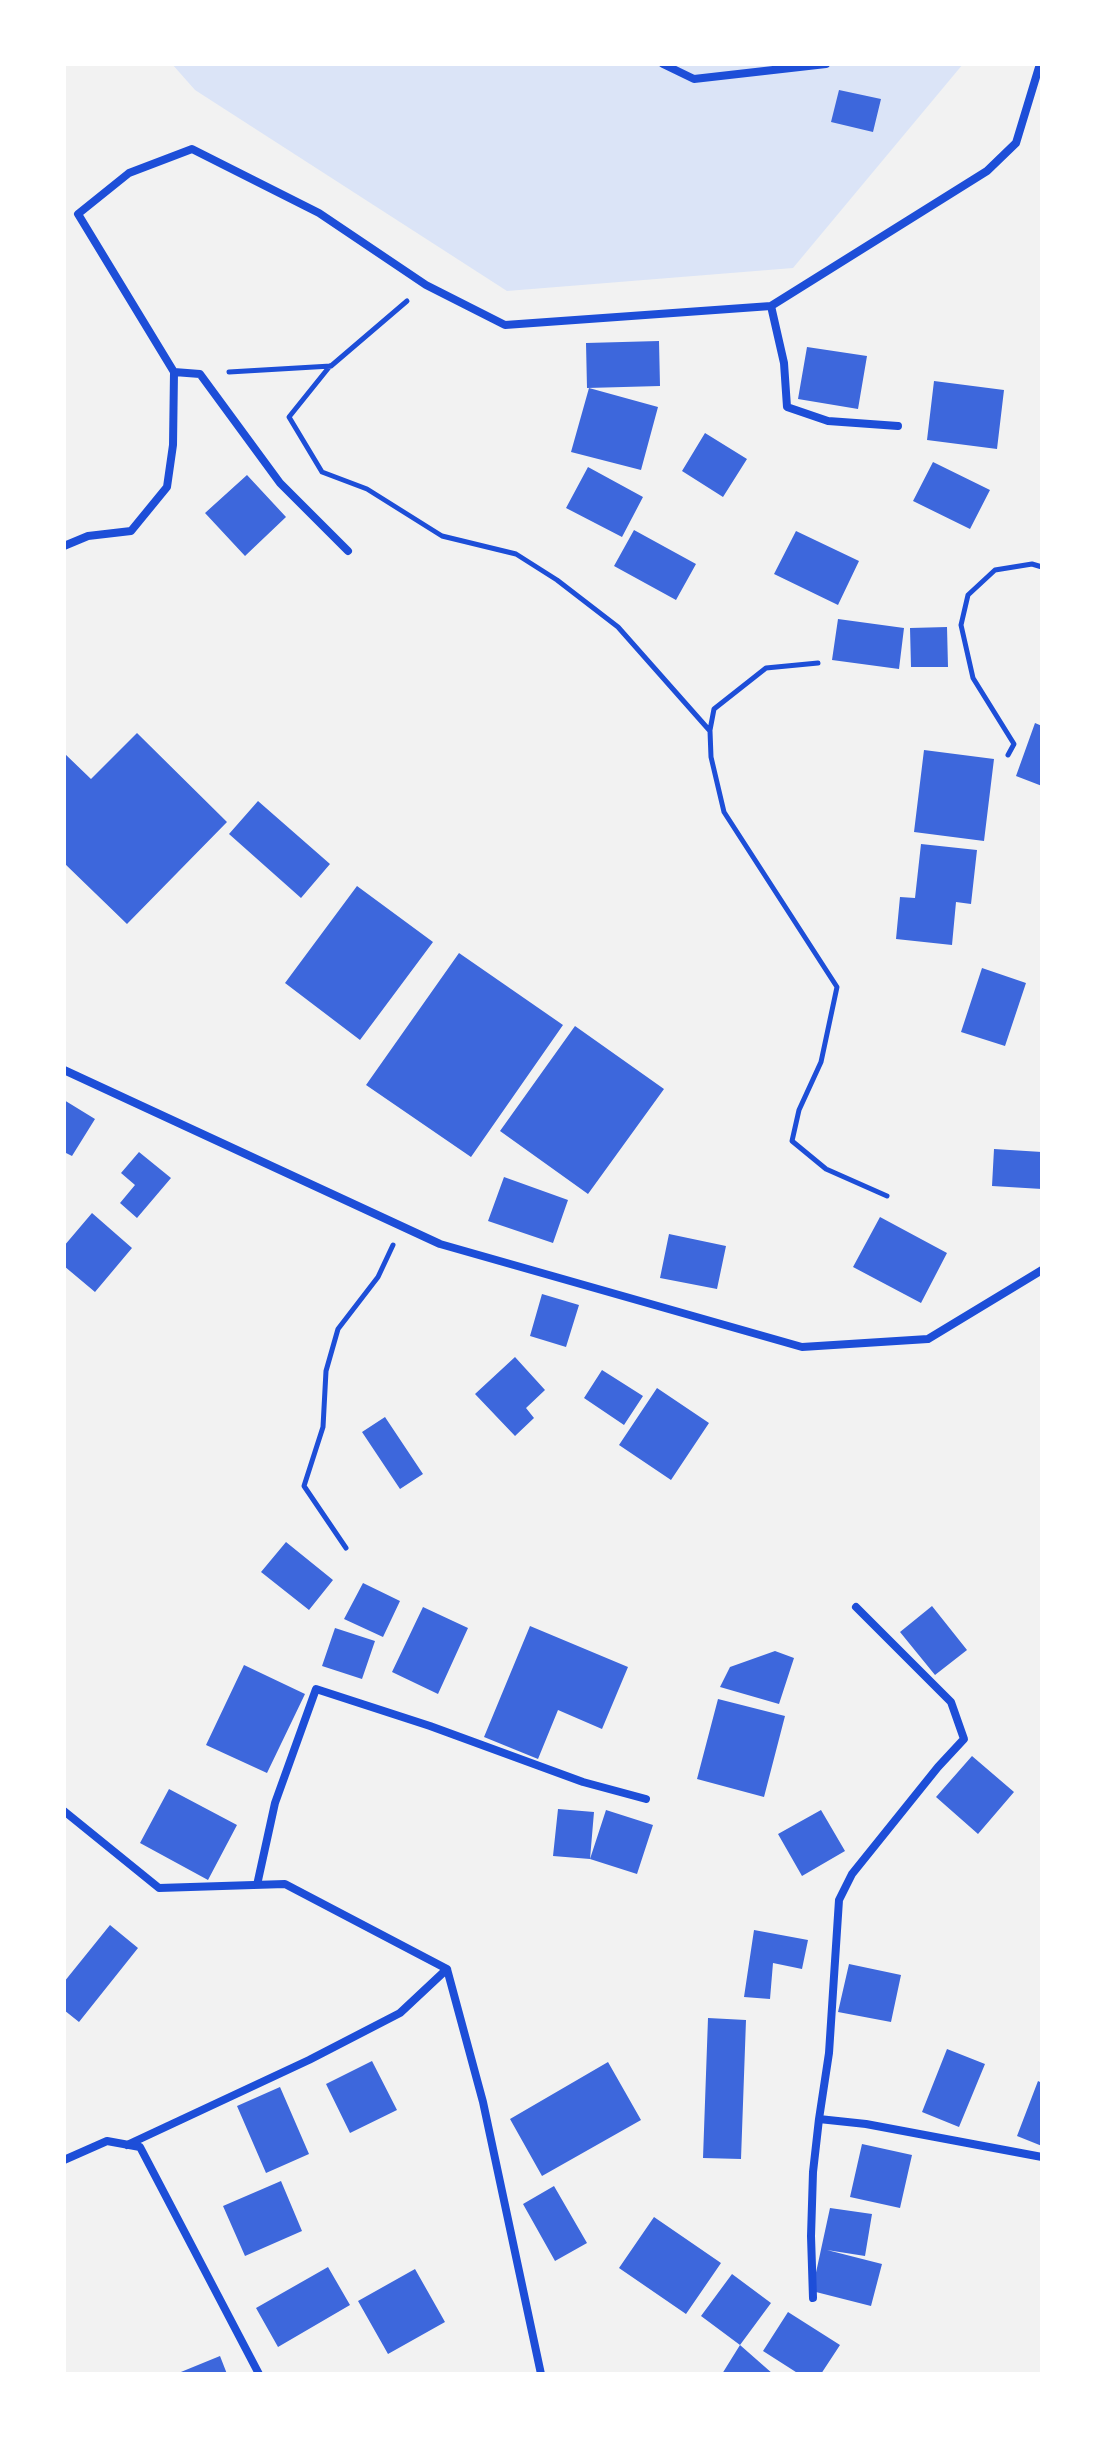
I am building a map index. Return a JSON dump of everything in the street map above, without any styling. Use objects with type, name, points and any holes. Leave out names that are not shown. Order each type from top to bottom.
[{"type":"street","points":[[663,64],[694,79],[826,64]]},
{"type":"street","points":[[64,546],[88,536],[131,531],[167,487],[173,445],[174,372],[78,214],[129,173],[192,149],[319,213],[426,285],[505,325],[771,306],[987,171],[1016,143],[1040,64]]},
{"type":"street","points":[[771,306],[784,363],[787,407],[828,421],[898,426]]},
{"type":"street","points":[[174,372],[200,374],[280,483],[348,551]]},
{"type":"street","points":[[64,1070],[440,1244],[802,1347],[928,1339],[1042,1270]]},
{"type":"street","points":[[813,2298],[811,2223],[819,2119],[829,2053],[839,1900],[852,1874],[964,1739],[951,1702],[856,1607]]},
{"type":"street","points":[[257,1885],[275,1803],[316,1689],[430,1726],[583,1782],[646,1799]]},
{"type":"street","points":[[64,1811],[159,1888],[285,1884],[447,1969],[483,2102],[541,2374]]},
{"type":"street","points":[[127,2145],[309,2060],[400,2013],[447,1969]]},
{"type":"street","points":[[819,2119],[866,2124],[1042,2157]]},
{"type":"street","points":[[64,2160],[107,2141],[140,2147],[259,2374]]},
{"type":"path","points":[[426,285],[330,366],[289,417],[322,472],[367,489],[442,536],[516,554],[557,580],[618,627],[710,731]]},
{"type":"path","points":[[200,374],[330,366]]},
{"type":"path","points":[[1008,755],[1014,744],[973,678],[961,625],[968,595],[995,570],[1032,564],[1042,567]]},
{"type":"path","points":[[818,663],[766,668],[714,709],[710,731],[711,757],[724,812],[837,987],[821,1062],[799,1110],[792,1141],[826,1169],[887,1196]]},
{"type":"path","points":[[346,1548],[304,1486],[323,1427],[326,1371],[338,1329],[378,1277],[402,1226]]},
{"type":"shaded area","points":[[172,64],[963,64],[793,268],[507,291],[195,90]]},
{"type":"building","points":[[839,90],[881,99],[873,132],[831,122]]},
{"type":"building","points":[[659,341],[660,386],[587,388],[586,343]]},
{"type":"building","points":[[807,347],[867,356],[858,409],[798,399]]},
{"type":"building","points":[[934,381],[1004,390],[997,449],[927,440]]},
{"type":"building","points":[[589,388],[658,407],[641,470],[571,452]]},
{"type":"building","points":[[705,433],[747,459],[723,497],[682,471]]},
{"type":"building","points":[[933,462],[990,490],[970,529],[913,501]]},
{"type":"building","points":[[588,467],[643,497],[622,537],[566,508]]},
{"type":"building","points":[[247,475],[286,517],[245,556],[205,513]]},
{"type":"building","points":[[634,530],[696,564],[676,600],[614,566]]},
{"type":"building","points":[[796,531],[859,561],[838,605],[774,574]]},
{"type":"building","points":[[838,619],[904,628],[899,669],[832,660]]},
{"type":"building","points":[[947,627],[948,667],[911,667],[910,628]]},
{"type":"building","points":[[1035,723],[1042,726],[1042,786],[1016,776]]},
{"type":"building","points":[[137,733],[227,822],[127,924],[64,863],[64,753],[91,779]]},
{"type":"building","points":[[924,750],[994,759],[984,841],[914,832]]},
{"type":"building","points":[[258,801],[330,864],[301,898],[229,834]]},
{"type":"building","points":[[921,844],[977,850],[971,904],[956,902],[952,945],[896,939],[900,897],[915,898]]},
{"type":"building","points":[[357,886],[433,942],[360,1040],[285,983]]},
{"type":"building","points":[[459,953],[563,1025],[471,1157],[366,1085]]},
{"type":"building","points":[[982,968],[1026,983],[1005,1046],[961,1032]]},
{"type":"building","points":[[575,1026],[664,1089],[588,1194],[500,1131]]},
{"type":"building","points":[[64,1100],[95,1119],[72,1156],[64,1152]]},
{"type":"building","points":[[994,1149],[1042,1152],[1042,1189],[992,1186]]},
{"type":"building","points":[[139,1152],[171,1178],[137,1218],[120,1203],[135,1185],[121,1173]]},
{"type":"building","points":[[504,1177],[568,1200],[553,1243],[488,1221]]},
{"type":"building","points":[[92,1213],[132,1248],[95,1292],[64,1266],[64,1246]]},
{"type":"building","points":[[880,1217],[947,1253],[921,1303],[853,1267]]},
{"type":"building","points":[[669,1234],[726,1246],[717,1289],[660,1278]]},
{"type":"building","points":[[542,1294],[579,1305],[566,1347],[530,1336]]},
{"type":"building","points":[[515,1357],[545,1390],[526,1408],[534,1418],[515,1436],[475,1394]]},
{"type":"building","points":[[602,1370],[643,1396],[624,1425],[584,1398]]},
{"type":"building","points":[[657,1388],[709,1423],[671,1480],[619,1445]]},
{"type":"building","points":[[385,1417],[423,1474],[400,1489],[362,1432]]},
{"type":"building","points":[[286,1542],[333,1580],[309,1610],[261,1572]]},
{"type":"building","points":[[363,1583],[400,1601],[383,1637],[344,1619]]},
{"type":"building","points":[[932,1606],[967,1650],[935,1675],[900,1632]]},
{"type":"building","points":[[423,1607],[468,1628],[438,1694],[392,1672]]},
{"type":"building","points":[[530,1626],[628,1667],[602,1729],[558,1710],[538,1759],[484,1737]]},
{"type":"building","points":[[335,1628],[375,1641],[362,1679],[322,1666]]},
{"type":"building","points":[[775,1651],[794,1658],[779,1704],[720,1687],[730,1667]]},
{"type":"building","points":[[244,1665],[305,1694],[267,1773],[206,1745]]},
{"type":"building","points":[[718,1699],[785,1716],[764,1797],[697,1779]]},
{"type":"building","points":[[972,1756],[1014,1792],[978,1834],[936,1797]]},
{"type":"building","points":[[169,1789],[237,1825],[208,1880],[140,1843]]},
{"type":"building","points":[[558,1809],[594,1812],[590,1859],[553,1856]]},
{"type":"building","points":[[606,1810],[653,1825],[637,1874],[590,1859]]},
{"type":"building","points":[[821,1810],[845,1851],[802,1876],[778,1834]]},
{"type":"building","points":[[110,1925],[138,1948],[79,2022],[64,2010],[64,1982]]},
{"type":"building","points":[[754,1930],[808,1940],[802,1969],[773,1963],[770,1999],[744,1997]]},
{"type":"building","points":[[849,1964],[901,1975],[891,2022],[838,2012]]},
{"type":"building","points":[[708,2018],[746,2020],[741,2159],[703,2158]]},
{"type":"building","points":[[947,2049],[985,2064],[959,2127],[922,2112]]},
{"type":"building","points":[[372,2061],[397,2110],[350,2133],[326,2084]]},
{"type":"building","points":[[608,2062],[641,2120],[542,2176],[510,2119]]},
{"type":"building","points":[[1038,2081],[1042,2083],[1042,2146],[1017,2136]]},
{"type":"building","points":[[280,2087],[309,2154],[266,2173],[237,2106]]},
{"type":"building","points":[[862,2144],[912,2155],[900,2208],[850,2197]]},
{"type":"building","points":[[281,2181],[302,2231],[245,2256],[223,2206]]},
{"type":"building","points":[[554,2186],[587,2243],[555,2261],[523,2204]]},
{"type":"building","points":[[830,2208],[872,2214],[865,2256],[827,2250],[882,2264],[871,2306],[812,2291]]},
{"type":"building","points":[[654,2217],[721,2263],[686,2314],[619,2268]]},
{"type":"building","points":[[328,2267],[350,2305],[278,2347],[256,2308]]},
{"type":"building","points":[[415,2269],[445,2322],[388,2354],[358,2301]]},
{"type":"building","points":[[732,2274],[771,2303],[740,2345],[701,2316]]},
{"type":"building","points":[[788,2312],[840,2345],[821,2374],[799,2374],[763,2351]]},
{"type":"building","points":[[740,2345],[773,2374],[722,2374]]},
{"type":"building","points":[[220,2356],[227,2374],[176,2374]]}]
